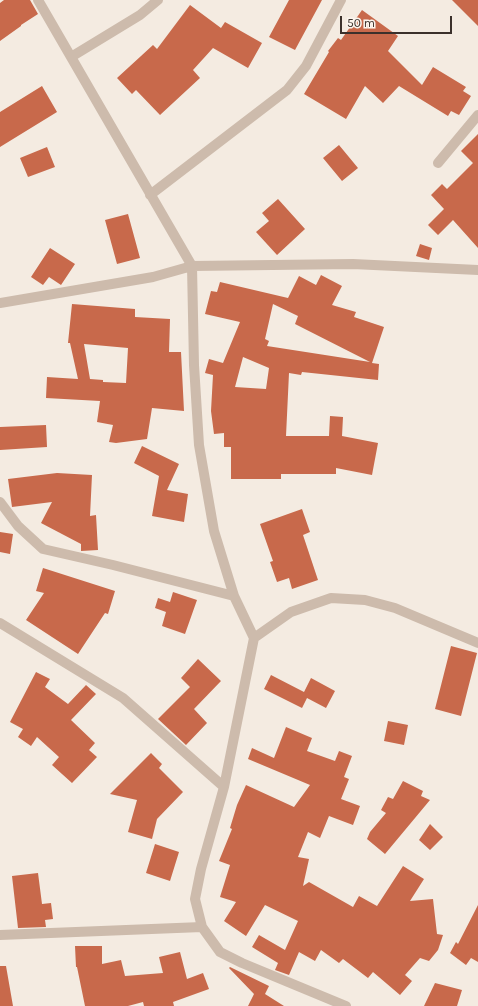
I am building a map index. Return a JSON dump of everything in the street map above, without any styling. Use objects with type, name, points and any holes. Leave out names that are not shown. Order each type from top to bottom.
[{"type":"street","points":[[38,0],[192,266],[194,365],[199,445],[214,531],[234,596],[254,638],[224,787],[201,869],[196,899],[202,927],[220,952],[242,963],[345,1006]]},
{"type":"street","points":[[71,57],[140,15],[158,0]]},
{"type":"street","points":[[150,195],[287,90],[306,66],[341,0]]},
{"type":"street","points":[[438,163],[478,115]]},
{"type":"street","points":[[0,303],[154,278],[192,266],[353,264],[478,270]]},
{"type":"street","points":[[0,502],[18,526],[43,548],[113,564],[234,596]]},
{"type":"street","points":[[254,638],[291,612],[331,598],[365,600],[395,608],[478,643]]},
{"type":"street","points":[[0,623],[123,698],[224,787]]},
{"type":"street","points":[[0,935],[202,927]]},
{"type":"building","points":[[4,0],[30,0],[38,14],[0,41],[0,3]]},
{"type":"building","points":[[289,0],[322,0],[295,50],[269,37]]},
{"type":"building","points":[[452,0],[478,0],[478,26]]},
{"type":"building","points":[[190,5],[221,28],[225,22],[262,43],[248,68],[213,48],[193,70],[200,78],[160,115],[136,90],[132,94],[117,78],[153,45],[157,49]]},
{"type":"building","points":[[362,10],[398,36],[388,51],[422,85],[433,67],[466,87],[463,91],[471,96],[459,115],[451,111],[448,116],[399,86],[383,103],[365,86],[346,119],[304,94],[329,52],[328,51],[338,38],[341,40]]},
{"type":"building","points":[[42,86],[57,112],[0,147],[0,112]]},
{"type":"building","points":[[478,134],[478,248],[453,220],[438,235],[428,225],[444,209],[431,195],[442,184],[447,189],[473,163],[461,151]]},
{"type":"building","points":[[339,145],[358,168],[342,181],[323,158]]},
{"type":"building","points":[[47,147],[55,167],[28,177],[20,158]]},
{"type":"building","points":[[278,199],[305,229],[277,255],[256,232],[269,221],[262,213]]},
{"type":"building","points":[[128,214],[140,258],[117,264],[105,220]]},
{"type":"building","points":[[420,244],[432,248],[429,260],[416,256]]},
{"type":"building","points":[[50,248],[75,264],[61,285],[49,277],[43,285],[31,277]]},
{"type":"building","points":[[321,275],[342,286],[332,305],[356,312],[354,317],[384,327],[372,363],[379,364],[378,380],[302,372],[301,375],[289,373],[286,436],[329,436],[330,416],[343,417],[342,436],[378,443],[372,475],[336,468],[336,474],[281,474],[281,479],[231,479],[231,447],[224,447],[224,433],[214,434],[211,411],[213,375],[205,373],[209,359],[223,363],[240,322],[205,314],[211,291],[217,292],[220,282],[288,298],[299,276],[316,285]],"holes":[[[273,304],[298,316],[295,324],[370,362],[267,346],[269,341],[265,339]],[[243,357],[269,368],[266,389],[235,387]]]},
{"type":"building","points":[[72,304],[135,309],[135,317],[170,319],[169,352],[181,352],[184,411],[152,408],[147,439],[116,443],[109,442],[113,425],[97,422],[100,401],[46,398],[47,377],[78,379],[70,343],[68,343]],"holes":[[[84,344],[128,348],[126,383],[103,382],[103,380],[90,379]]]},
{"type":"building","points":[[46,425],[47,447],[0,450],[0,427]]},
{"type":"building","points":[[142,446],[179,464],[167,490],[188,494],[184,522],[152,516],[159,476],[134,463]]},
{"type":"building","points":[[57,473],[92,475],[90,516],[96,515],[98,550],[81,551],[81,544],[41,523],[52,502],[12,507],[8,479]]},
{"type":"building","points":[[302,509],[310,532],[303,535],[318,580],[292,589],[289,578],[277,582],[270,562],[273,561],[260,524]]},
{"type":"building","points":[[0,532],[13,534],[10,554],[0,552]]},
{"type":"building","points":[[43,568],[115,591],[108,614],[105,613],[78,654],[26,620],[44,593],[36,591]]},
{"type":"building","points":[[173,592],[197,600],[185,634],[162,626],[166,612],[155,608],[158,598],[170,602]]},
{"type":"building","points":[[451,646],[477,653],[461,716],[435,709]]},
{"type":"building","points":[[198,659],[221,681],[194,709],[207,723],[186,745],[158,719],[190,687],[181,678]]},
{"type":"building","points":[[36,672],[50,679],[45,687],[68,704],[86,685],[96,694],[71,720],[95,743],[89,750],[97,757],[72,783],[52,765],[59,757],[37,737],[31,746],[18,737],[23,729],[10,722]]},
{"type":"building","points":[[271,675],[304,692],[311,678],[335,691],[326,708],[307,698],[302,708],[264,689]]},
{"type":"building","points":[[388,721],[408,725],[404,745],[384,741]]},
{"type":"building","points":[[286,727],[312,738],[307,751],[335,761],[339,751],[352,756],[344,777],[349,779],[341,799],[360,806],[353,825],[329,816],[320,838],[308,832],[298,857],[309,859],[303,886],[309,882],[353,907],[359,896],[377,906],[403,866],[424,879],[410,901],[433,899],[437,934],[443,935],[438,950],[429,961],[420,958],[405,975],[412,981],[400,995],[373,972],[368,978],[343,959],[339,963],[321,950],[315,961],[299,952],[289,975],[275,970],[278,963],[252,947],[259,935],[285,950],[298,921],[265,905],[246,936],[224,921],[236,902],[220,897],[230,865],[219,861],[232,829],[230,828],[237,805],[246,785],[294,807],[310,785],[248,759],[252,748],[274,758]]},
{"type":"building","points":[[151,753],[162,764],[159,768],[183,792],[157,819],[152,839],[128,832],[137,800],[110,794]]},
{"type":"building","points":[[403,781],[423,791],[421,796],[430,800],[385,854],[367,839],[370,832],[386,813],[381,810],[388,797],[393,799]]},
{"type":"building","points":[[430,824],[443,837],[430,850],[419,840]]},
{"type":"building","points":[[155,844],[179,852],[170,881],[146,873]]},
{"type":"building","points":[[38,873],[42,904],[51,903],[53,919],[45,920],[46,927],[18,928],[12,876]]},
{"type":"building","points":[[478,905],[478,962],[471,958],[466,965],[450,953],[456,942],[458,944]]},
{"type":"building","points":[[75,946],[102,946],[102,964],[121,960],[125,976],[163,973],[159,957],[180,952],[187,979],[203,973],[209,989],[173,1002],[174,1006],[144,1006],[143,1002],[128,1006],[85,1006],[76,967]]},
{"type":"building","points":[[0,966],[6,966],[13,1006],[0,1006]]},
{"type":"building","points":[[230,967],[269,986],[265,994],[284,1006],[248,1006],[254,994],[229,968]]},
{"type":"building","points":[[435,983],[462,990],[457,1006],[424,1006]]}]
